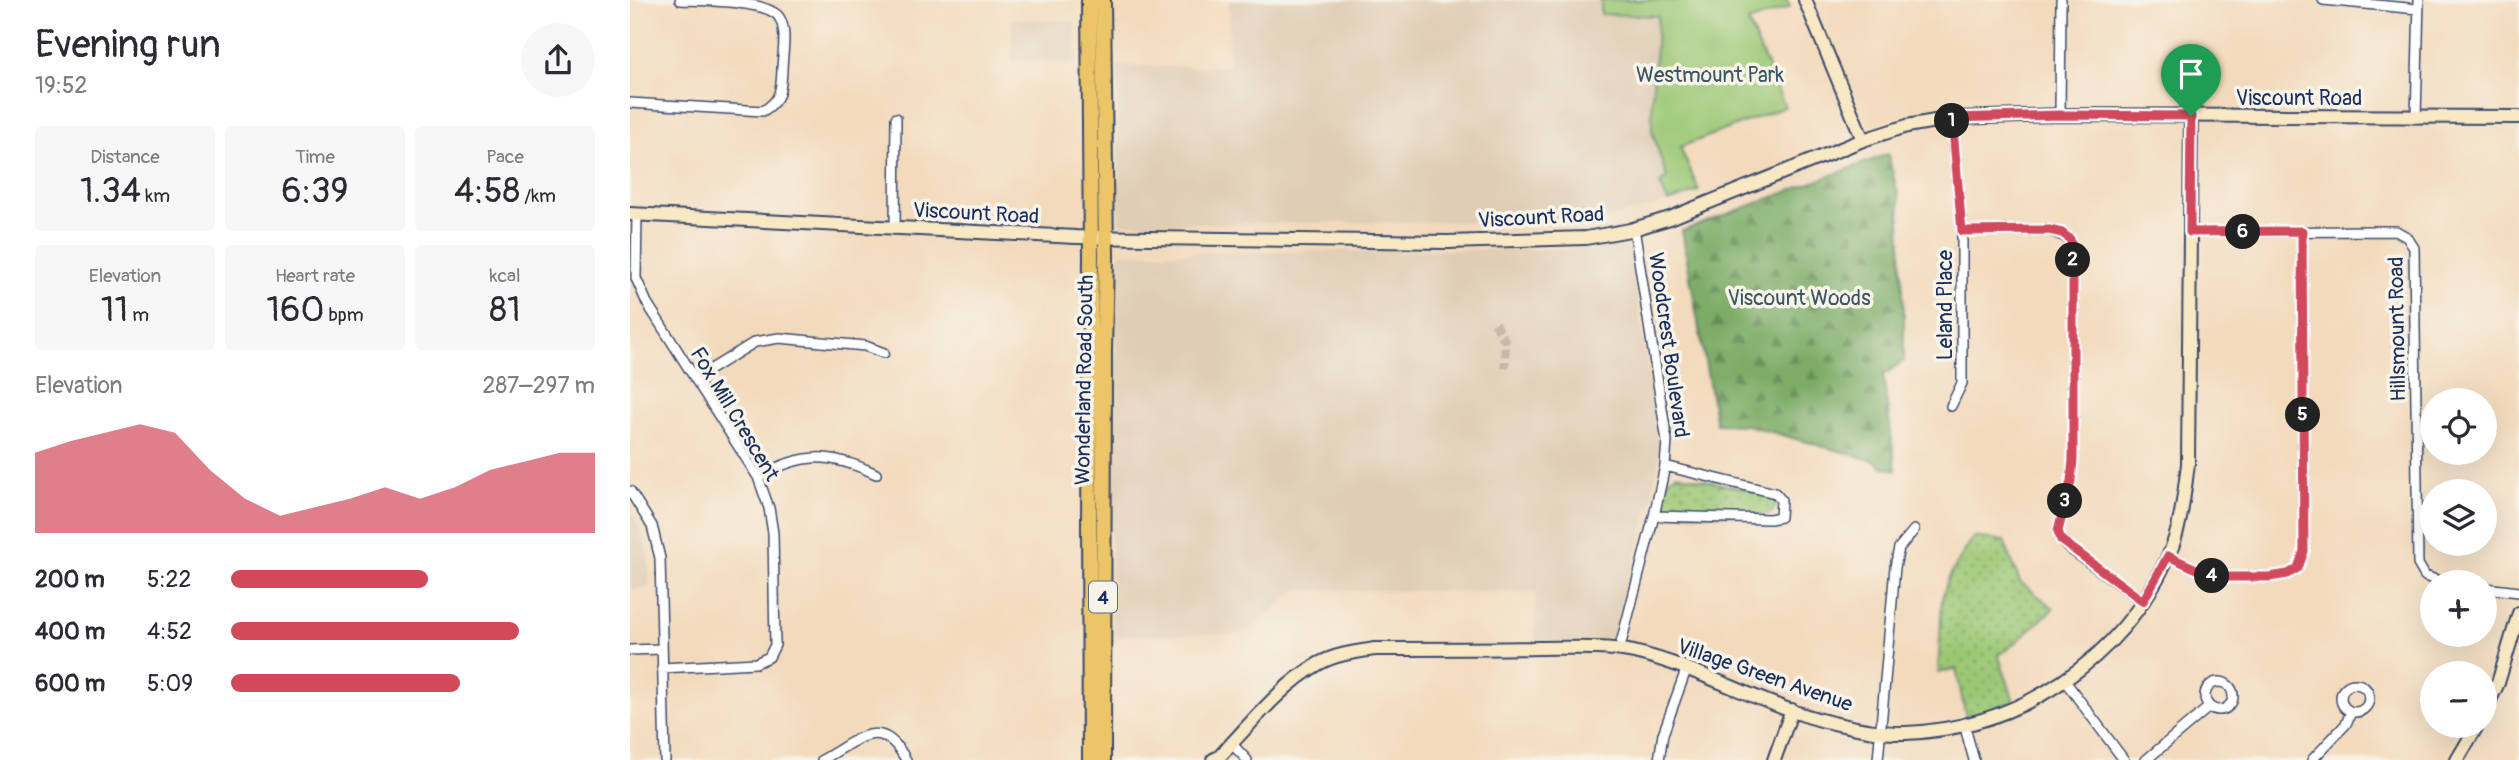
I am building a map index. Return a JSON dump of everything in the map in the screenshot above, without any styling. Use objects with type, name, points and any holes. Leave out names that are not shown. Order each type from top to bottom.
[{"type":"main road","name":"Wonderland Road South","points":[[1089,0],[1090,760]]},
{"type":"main road","name":"Wonderland Road South","points":[[1103,0],[1106,237],[1103,760]]},
{"type":"street","points":[[630,103],[763,111],[774,104],[781,93],[783,28],[779,16],[770,9],[754,4],[680,0]]},
{"type":"street","points":[[1805,0],[1863,140]]},
{"type":"street","points":[[2060,115],[2061,0]]},
{"type":"street","points":[[2323,0],[2418,5],[2416,118]]},
{"type":"street","name":"Viscount Road","points":[[634,214],[1091,237],[1447,242],[1586,238],[1634,229],[1670,218],[1863,140],[1908,126],[1952,118],[2060,115],[2519,117]]},
{"type":"street","name":"Village Green Avenue","points":[[1213,760],[1303,674],[1320,663],[1345,653],[1375,649],[1573,648],[1631,651],[1792,710],[1832,722],[1903,733],[1938,730],[2015,710],[2066,681],[2117,637],[2143,601],[2168,556],[2183,499],[2188,464],[2191,116]]},
{"type":"street","points":[[895,229],[896,118]]},
{"type":"street","name":"Leland Place","points":[[1951,406],[1962,383],[1962,231],[1952,118]]},
{"type":"street","name":"Fox Mill Crescent","points":[[634,214],[636,278],[647,303],[758,477],[769,508],[773,533],[775,645],[769,657],[756,663],[662,668]]},
{"type":"street","name":"Woodcrest Boulevard","points":[[1619,650],[1654,516],[1665,466],[1667,441],[1634,229]]},
{"type":"street","points":[[1962,231],[2049,230],[2062,233],[2070,239],[2073,249],[2073,460],[2071,481],[2058,531],[2061,540],[2069,548],[2143,601]]},
{"type":"street","points":[[2168,556],[2214,577],[2269,577],[2288,574],[2298,568],[2304,551],[2302,231]]},
{"type":"street","name":"Hillsmount Road","points":[[2190,232],[2396,231],[2407,237],[2414,248],[2418,564],[2422,570]]},
{"type":"street","points":[[695,379],[755,342],[779,338],[865,346],[884,353]]},
{"type":"street","points":[[758,477],[781,464],[806,457],[835,459],[876,474]]},
{"type":"street","name":"Woodcrest Boulevard","points":[[1654,516],[1780,517],[1781,500],[1775,493],[1665,466]]},
{"type":"street","points":[[630,491],[652,526],[660,558],[665,760]]},
{"type":"street","points":[[1878,760],[1895,567],[1899,548],[1914,530]]},
{"type":"street","points":[[2497,589],[2519,592]]},
{"type":"street","points":[[2497,685],[2519,613]]},
{"type":"street","points":[[630,650],[662,649]]},
{"type":"street","points":[[1659,760],[1663,734],[1686,670]]},
{"type":"street","points":[[2066,681],[2124,760]]},
{"type":"street","points":[[2146,760],[2209,706]]},
{"type":"street","points":[[1774,760],[1792,710]]},
{"type":"street","points":[[2312,760],[2346,724],[2351,712]]},
{"type":"street","points":[[1964,724],[1974,760]]},
{"type":"street","points":[[822,760],[872,733],[882,733],[892,739],[906,760]]},
{"type":"street","points":[[2457,760],[2470,738]]},
{"type":"street","points":[[1232,744],[1247,760]]},
{"type":"shaded area","points":[[1229,0],[1600,0],[1602,14],[1658,16],[1652,131],[1667,178],[1660,183],[1668,202],[1598,221],[1119,224],[1117,66],[1229,67]]},
{"type":"shaded area","points":[[1012,19],[1075,21],[1076,63],[1012,60]]},
{"type":"shaded area","points":[[1623,241],[1629,245],[1659,444],[1658,468],[1651,501],[1612,642],[1535,642],[1535,592],[1297,590],[1244,634],[1125,635],[1116,640],[1110,607],[1113,455],[1110,427],[1116,350],[1115,261],[1123,253],[1564,249]]},
{"type":"shaded area","points":[[630,512],[643,535],[648,556],[650,588],[630,589]]},
{"type":"green space","name":"Westmount Park","points":[[1601,0],[1787,0],[1790,7],[1748,22],[1785,107],[1680,147],[1699,191],[1668,202],[1660,183],[1667,178],[1652,131],[1658,16],[1601,14]]},
{"type":"green space","name":"Viscount Woods","points":[[1888,154],[1899,198],[1904,317],[1904,361],[1883,375],[1896,470],[1881,466],[1875,461],[1746,425],[1716,424],[1682,231]]},
{"type":"green space","points":[[1677,474],[1766,494],[1776,503],[1775,507],[1770,513],[1759,515],[1670,513],[1663,505],[1668,479]]},
{"type":"green space","points":[[1973,537],[2004,541],[2020,582],[2054,608],[2006,651],[1998,654],[2014,701],[1966,717],[1956,669],[1938,673],[1942,598],[1949,577]]},
{"type":"tunnel","points":[[1495,323],[1505,341],[1505,368]]},
{"type":"route","points":[[2191,116],[2190,232],[2302,231],[2304,551],[2298,568],[2288,574],[2269,577],[2214,577],[2168,556],[2143,601],[2069,548],[2061,540],[2058,531],[2071,481],[2073,460],[2073,249],[2070,239],[2062,233],[2049,230],[1962,231],[1952,118],[2191,116]]}]
